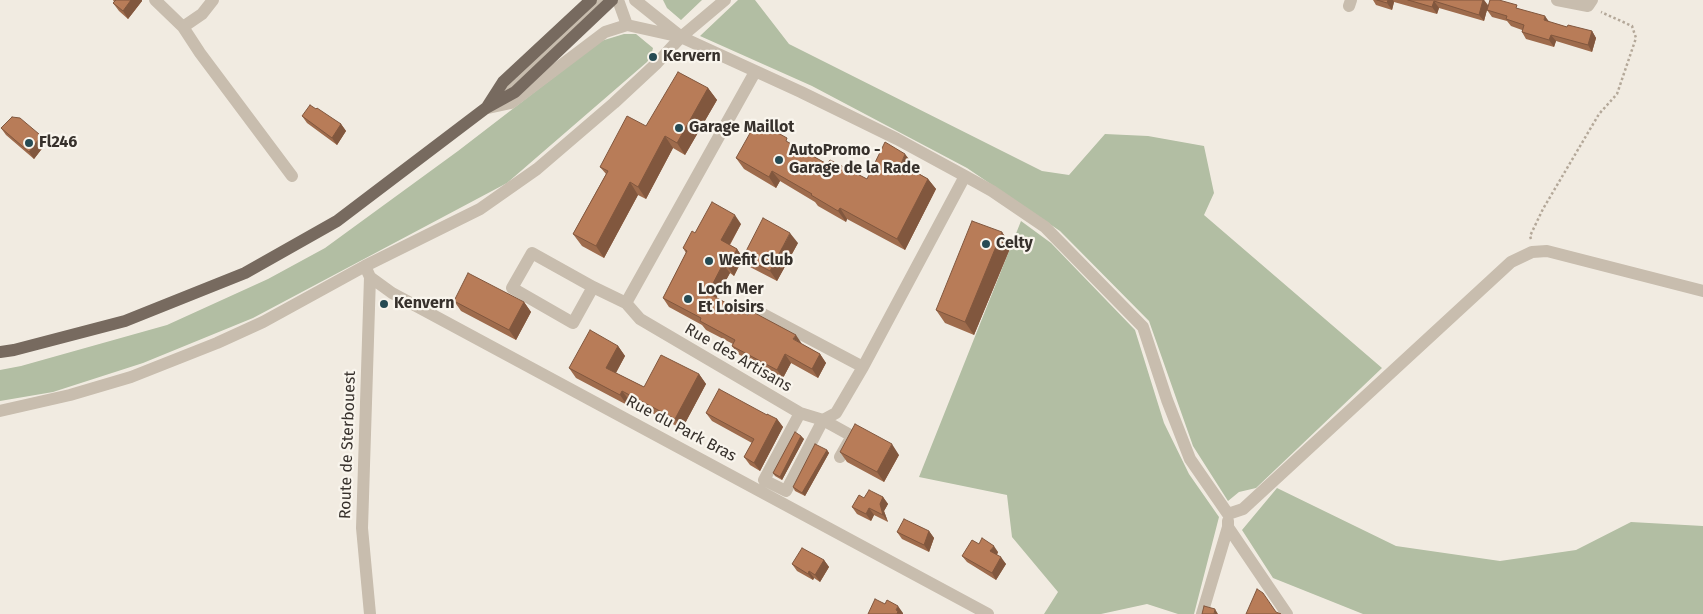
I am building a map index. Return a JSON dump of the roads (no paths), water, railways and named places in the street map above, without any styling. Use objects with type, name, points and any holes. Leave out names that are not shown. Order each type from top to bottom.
[{"type":"main road","points":[[486,108],[502,82],[592,0]]},
{"type":"main road","points":[[0,352],[125,321],[245,273],[337,221],[486,108],[515,92],[612,0]]},
{"type":"street","points":[[155,0],[183,27],[200,53],[292,176]]},
{"type":"street","points":[[183,27],[202,14],[213,0]]},
{"type":"street","points":[[486,108],[602,0]]},
{"type":"street","points":[[618,0],[627,25]]},
{"type":"street","points":[[635,0],[682,38]]},
{"type":"street","points":[[0,411],[70,396],[114,382],[217,343],[368,272],[480,208],[537,169],[614,103],[682,38],[726,0]]},
{"type":"street","points":[[1556,0],[1590,3]]},
{"type":"street","points":[[486,108],[511,103],[605,32],[627,25],[682,38],[801,92],[897,139],[992,191],[1046,227],[1143,327],[1167,400],[1190,459],[1287,614]]},
{"type":"street","points":[[593,287],[574,323],[512,288],[532,253],[593,287],[626,302],[755,72]]},
{"type":"street","points":[[800,413],[764,480],[786,491],[823,420],[836,413],[863,368],[965,176]]},
{"type":"street","points":[[1202,614],[1228,520],[1243,509],[1511,262],[1532,252],[1546,251],[1703,291]]},
{"type":"street","name":"Route de Sterbouest","points":[[368,272],[362,528],[370,614]]},
{"type":"street","name":"Rue du Park Bras","points":[[368,272],[392,292],[988,614]]},
{"type":"street","name":"Rue des Artisans","points":[[626,302],[640,319],[800,413],[823,420],[852,436],[840,457]]},
{"type":"street","points":[[761,313],[863,368]]},
{"type":"place","name":"Kervern","points":[[653,57]]},
{"type":"place","name":"Garage Maillot","points":[[679,128]]},
{"type":"place","name":"Fl246","points":[[29,143]]},
{"type":"place","name":"AutoPromo - Garage de la Rade","points":[[779,160]]},
{"type":"place","name":"Celty","points":[[986,244]]},
{"type":"place","name":"Wefit Club","points":[[709,261]]},
{"type":"place","name":"Loch Mer Et Loisirs","points":[[688,299]]},
{"type":"place","name":"Kenvern","points":[[384,304]]}]
